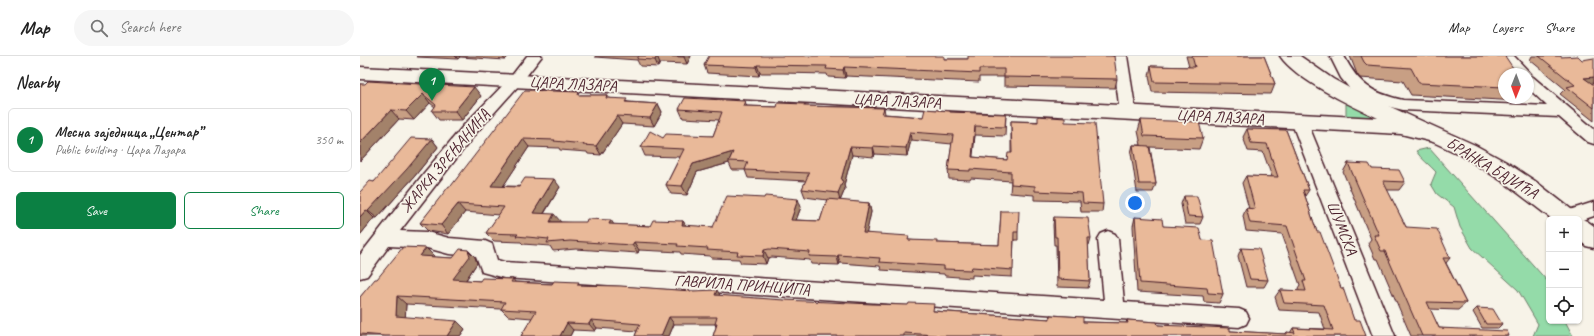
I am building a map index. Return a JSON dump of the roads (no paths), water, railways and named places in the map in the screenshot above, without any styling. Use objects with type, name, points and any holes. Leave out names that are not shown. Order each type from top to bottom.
[{"type":"main road","points":[[1288,56],[1315,78],[1432,135]]},
{"type":"main road","name":"ЦАРА ЛАЗАРА","points":[[360,73],[1385,125],[1409,128],[1432,135]]},
{"type":"main road","points":[[1319,122],[1330,115],[1334,109],[1334,94],[1330,86]]},
{"type":"main road","name":"БРАНКА БАЈИЋА","points":[[1432,135],[1452,143],[1502,170],[1534,191],[1565,216]]},
{"type":"main road","name":"БРАНКА БАЈИЋА","points":[[1582,230],[1594,239]]},
{"type":"street","name":"ЖАРКА ЗРЕЊАНИНА","points":[[360,270],[420,190],[470,129],[515,81],[535,56]]},
{"type":"street","points":[[1120,56],[1128,112]]},
{"type":"street","points":[[1337,56],[1352,84],[1364,92],[1382,100],[1403,105],[1562,112]]},
{"type":"street","points":[[1506,56],[1517,68]]},
{"type":"street","points":[[1534,86],[1562,112],[1594,138]]},
{"type":"street","name":"ШУМСКА","points":[[1299,121],[1384,336]]},
{"type":"street","points":[[1581,216],[1594,209]]},
{"type":"street","name":"ГАВРИЛА ПРИНЦИПА","points":[[384,238],[427,240],[448,246],[485,249],[489,266],[504,270],[1239,318]]},
{"type":"street","points":[[1108,239],[1115,310]]},
{"type":"place","name":"Месна заједница „Центар”","points":[[432,101]]}]
